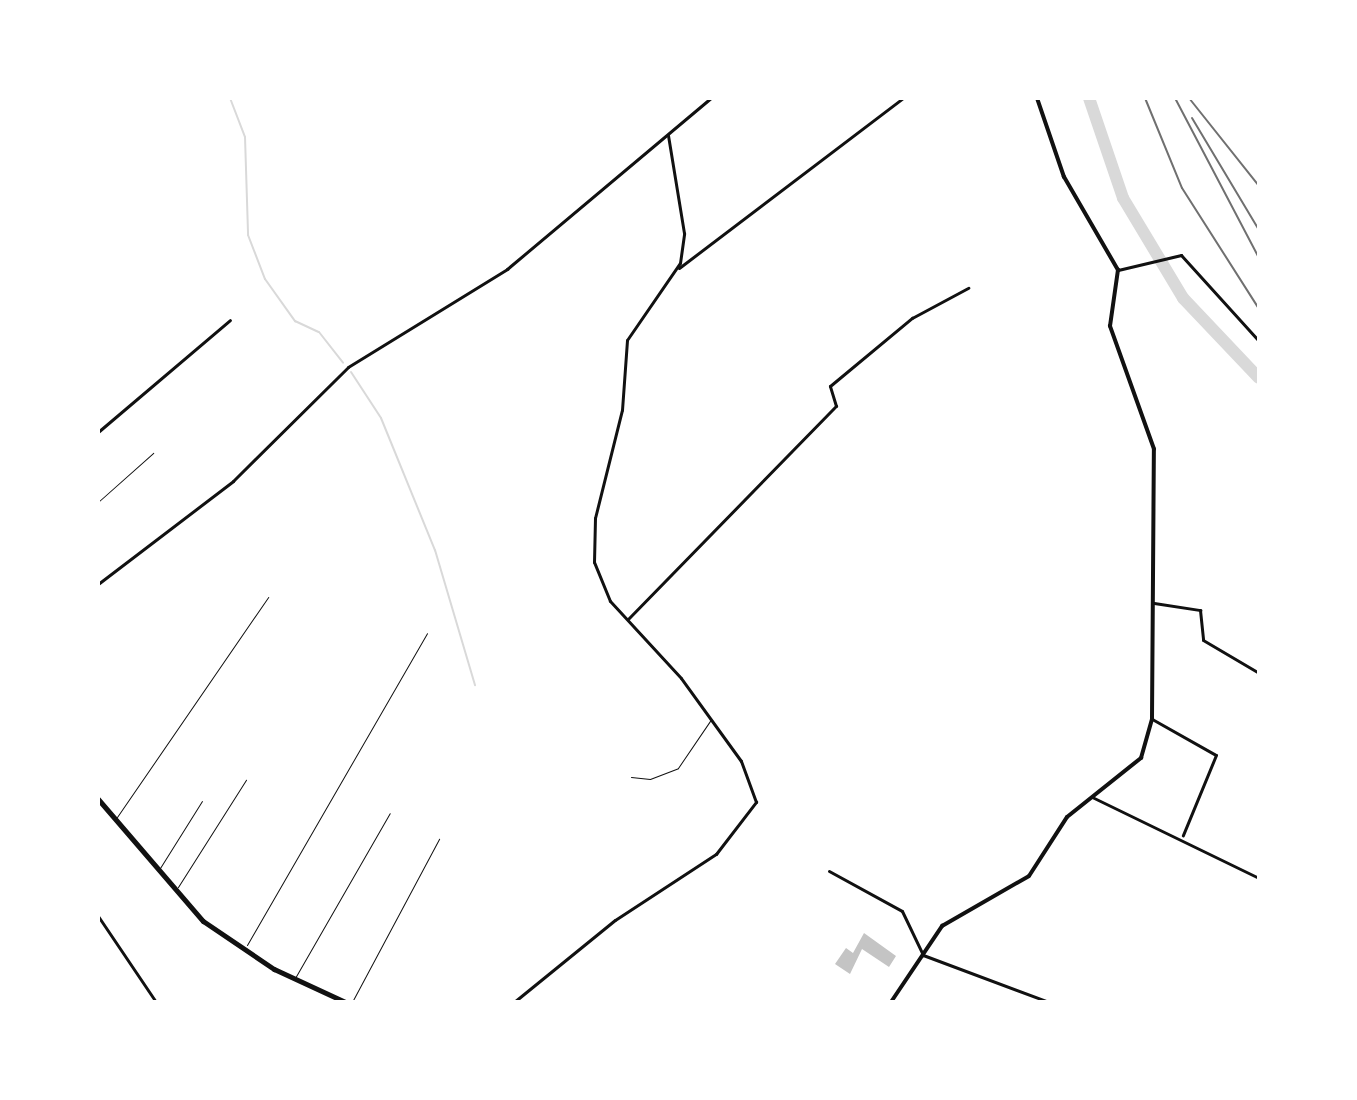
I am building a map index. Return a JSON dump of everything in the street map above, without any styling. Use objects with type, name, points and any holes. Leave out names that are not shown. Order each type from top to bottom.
[{"type":"main road","points":[[98,799],[112,821],[174,893],[244,951],[294,980],[345,1002]]},
{"type":"street","points":[[98,584],[233,481],[348,367],[507,269],[711,98]]},
{"type":"street","points":[[514,1002],[615,920],[693,873],[748,815],[754,786],[711,719],[628,619],[597,574],[595,518],[622,410],[630,332],[679,268],[903,98]]},
{"type":"street","points":[[891,1002],[923,955],[960,911],[1032,873],[1062,823],[1141,758],[1152,719],[1156,461],[1110,326],[1118,270],[1064,177],[1037,98]]},
{"type":"street","points":[[668,135],[684,233],[679,268]]},
{"type":"street","points":[[1118,270],[1163,255],[1183,257],[1259,341]]},
{"type":"street","points":[[628,619],[836,406],[830,386],[912,318],[968,288]]},
{"type":"street","points":[[98,432],[230,320]]},
{"type":"street","points":[[1154,603],[1200,610],[1203,640],[1259,673]]},
{"type":"street","points":[[1092,797],[1176,840],[1183,835],[1216,755],[1152,719]]},
{"type":"street","points":[[1183,835],[1259,878]]},
{"type":"street","points":[[829,871],[902,911],[923,955],[1049,1002]]},
{"type":"street","points":[[98,916],[156,1002]]},
{"type":"lane","points":[[98,502],[153,453]]},
{"type":"lane","points":[[112,821],[268,597]]},
{"type":"lane","points":[[244,951],[427,633]]},
{"type":"lane","points":[[631,777],[650,779],[678,768],[711,719]]},
{"type":"lane","points":[[174,893],[246,780]]},
{"type":"lane","points":[[156,873],[202,801]]},
{"type":"lane","points":[[294,980],[390,813]]},
{"type":"lane","points":[[352,1002],[439,839]]},
{"type":"building","points":[[864,933],[896,956],[889,967],[862,949],[850,974],[835,964],[846,948],[853,953]]},
{"type":"waterway","points":[[230,98],[245,137],[248,235],[265,279],[295,321],[319,332],[343,363]]},
{"type":"waterway","points":[[1089,98],[1123,198],[1183,298],[1259,378]]},
{"type":"waterway","points":[[351,372],[381,418],[435,550],[475,685]]},
{"type":"railway","points":[[1145,98],[1182,188],[1259,309]]},
{"type":"railway","points":[[1175,98],[1259,258]]},
{"type":"railway","points":[[1189,98],[1259,186]]},
{"type":"railway","points":[[1192,118],[1259,230]]}]
